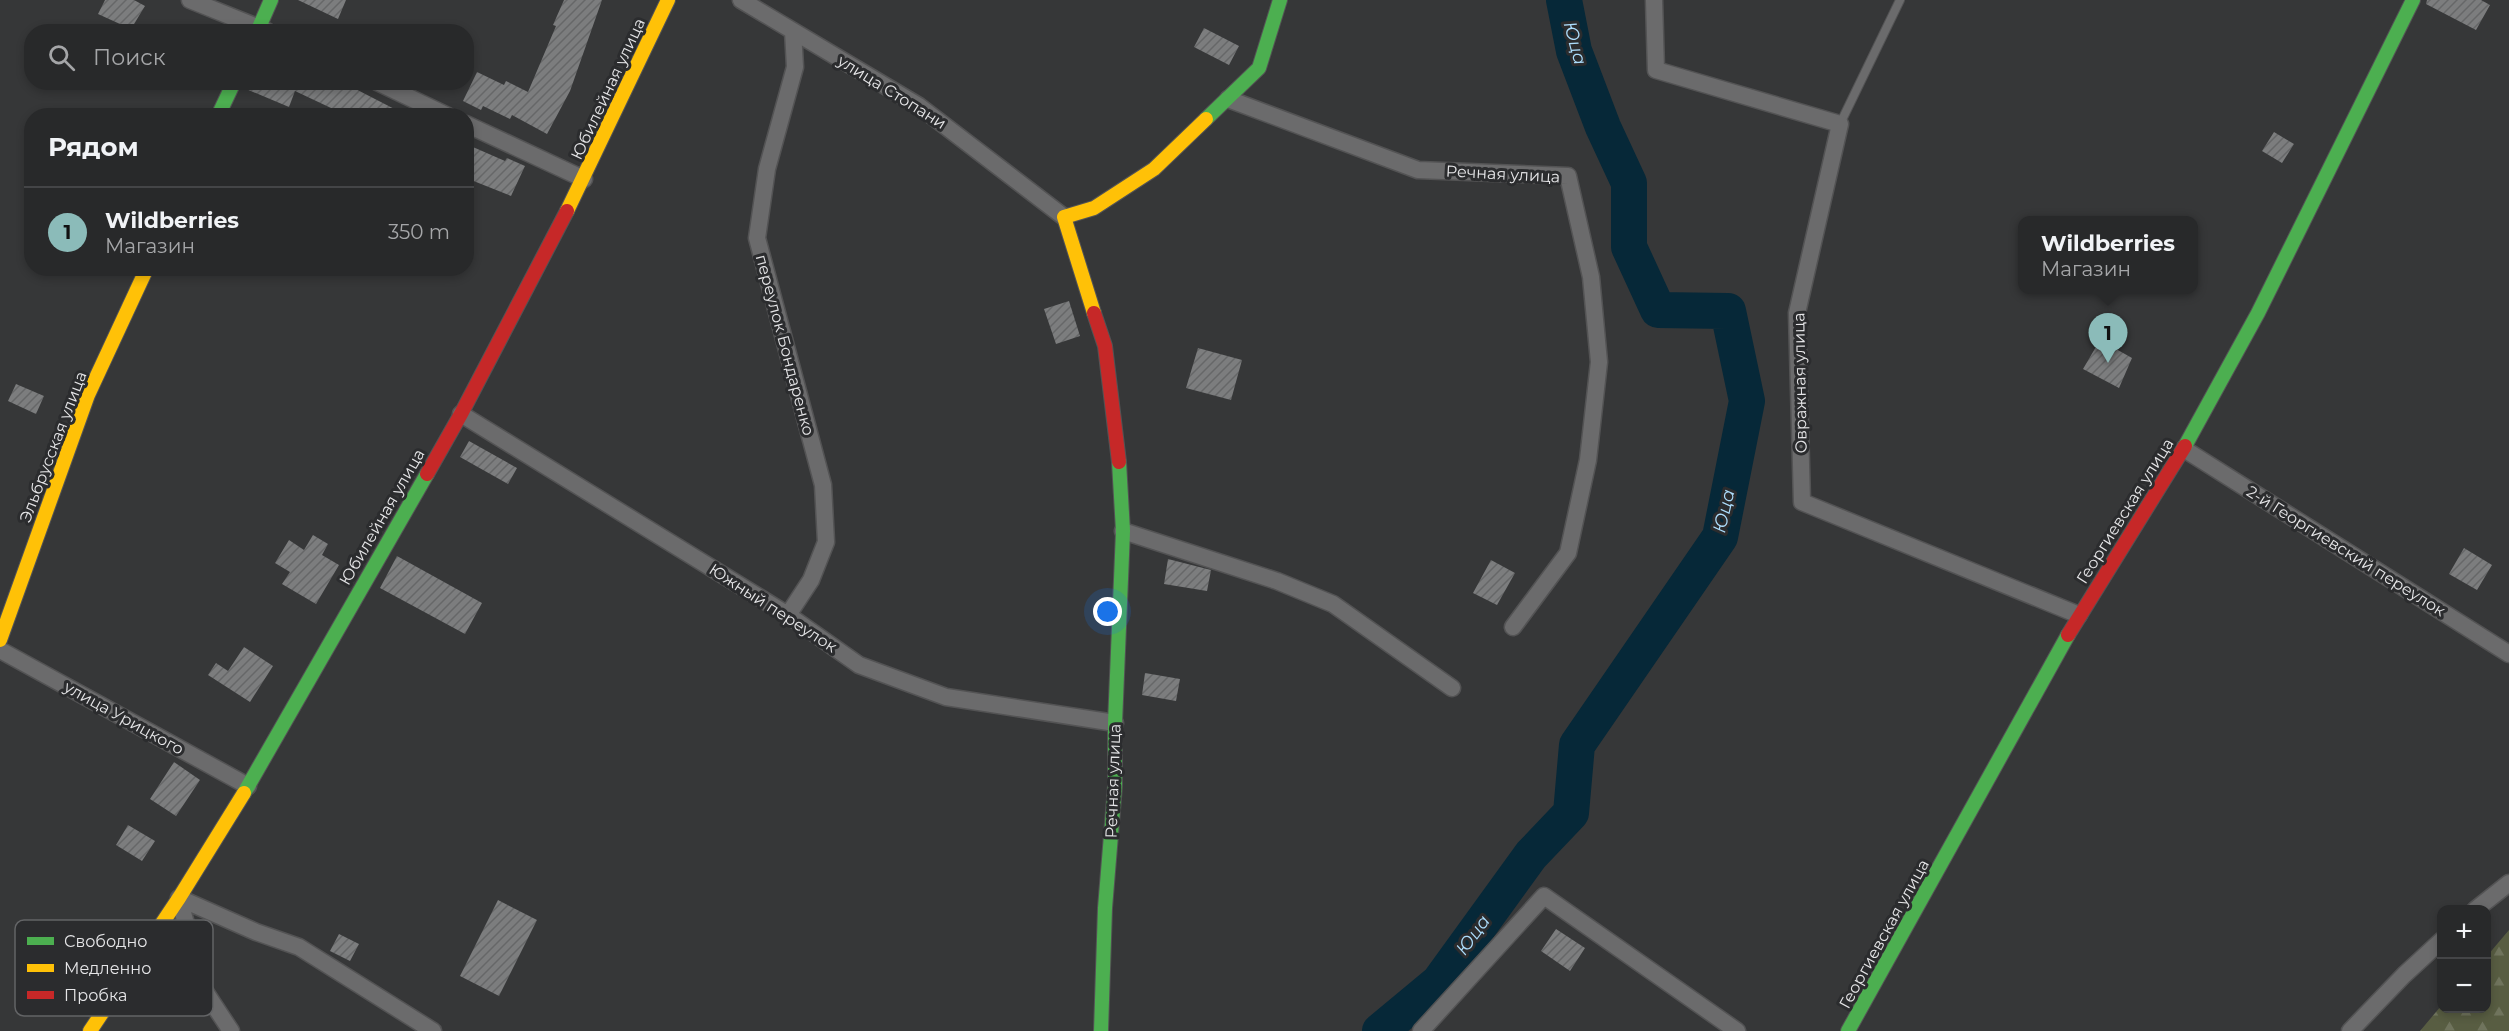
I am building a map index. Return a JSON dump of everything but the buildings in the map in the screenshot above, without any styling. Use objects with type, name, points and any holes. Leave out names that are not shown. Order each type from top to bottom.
[{"type":"street","points":[[190,0],[247,24]]},
{"type":"street","points":[[263,24],[271,0]]},
{"type":"street","name":"Юбилейная улица","points":[[164,920],[248,786],[460,414],[584,179],[668,0]]},
{"type":"street","name":"улица Стопани","points":[[741,0],[919,106],[1064,217]]},
{"type":"street","points":[[1064,217],[1094,208],[1154,169],[1259,68],[1280,0]]},
{"type":"street","points":[[1654,0],[1656,70],[1840,124]]},
{"type":"street","name":"Георгиевская улица","points":[[1848,1031],[2079,615],[2184,449],[2258,313],[2413,0]]},
{"type":"street","name":"переулок Бондаренко","points":[[788,615],[811,580],[826,542],[824,485],[757,238],[767,169],[795,67],[793,32]]},
{"type":"street","points":[[222,108],[230,90]]},
{"type":"street","points":[[394,90],[431,108]]},
{"type":"street","name":"Речная улица","points":[[1228,99],[1418,170],[1568,176],[1591,277],[1599,362],[1588,460],[1568,553],[1513,627]]},
{"type":"street","name":"Овражная улица","points":[[1840,124],[1797,313],[1802,502],[2079,615]]},
{"type":"street","points":[[474,128],[584,179]]},
{"type":"street","name":"Речная улица","points":[[1064,217],[1105,346],[1120,474],[1123,531],[1115,723],[1115,786],[1105,908],[1101,1031]]},
{"type":"street","name":"Эльбрусская улица","points":[[0,640],[88,395],[143,276]]},
{"type":"street","name":"Южный переулок","points":[[460,414],[788,615],[859,665],[946,697],[1115,723]]},
{"type":"street","name":"2-й Георгиевский переулок","points":[[2184,449],[2509,654]]},
{"type":"street","points":[[1123,531],[1277,581],[1333,604],[1452,688]]},
{"type":"street","name":"улица Урицкого","points":[[0,650],[248,786]]},
{"type":"street","points":[[2480,905],[2509,883]]},
{"type":"street","points":[[1421,1031],[1544,896],[1737,1031]]},
{"type":"street","points":[[179,898],[185,920]]},
{"type":"street","points":[[179,898],[256,932],[299,947],[433,1031]]},
{"type":"street","points":[[2350,1031],[2437,945]]},
{"type":"street","points":[[213,1004],[231,1031]]},
{"type":"street","name":"Юбилейная улица","points":[[90,1031],[100,1016]]},
{"type":"lane","points":[[1840,124],[1900,0]]},
{"type":"green space","points":[[2509,930],[2509,1031],[2420,1031],[2437,1011],[2437,1013],[2491,1013],[2491,951]]},
{"type":"waterway","name":"Юца","points":[[1380,1031],[1439,982],[1531,855],[1571,813],[1577,745],[1720,537],[1747,401],[1728,311],[1658,310],[1629,247],[1629,183],[1603,127],[1574,51],[1564,0]]},
{"type":"traffic: fast","points":[[260,24],[271,0]]},
{"type":"traffic: fast","points":[[1206,119],[1259,68],[1280,0]]},
{"type":"traffic: fast","points":[[2185,446],[2258,313],[2413,0]]},
{"type":"traffic: fast","points":[[222,108],[230,90]]},
{"type":"traffic: fast","points":[[1101,1031],[1105,908],[1115,786],[1115,723],[1123,531],[1119,462]]},
{"type":"traffic: fast","points":[[244,793],[427,474]]},
{"type":"traffic: fast","points":[[1848,1031],[2068,635]]},
{"type":"traffic: slow","points":[[567,211],[668,0]]},
{"type":"traffic: slow","points":[[1094,313],[1064,217],[1094,208],[1154,169],[1206,119]]},
{"type":"traffic: slow","points":[[0,640],[88,395],[143,276]]},
{"type":"traffic: slow","points":[[164,920],[244,793]]},
{"type":"traffic: slow","points":[[90,1031],[100,1016]]},
{"type":"traffic: jam","points":[[427,474],[461,414],[567,211]]},
{"type":"traffic: jam","points":[[1094,313],[1105,346],[1119,462]]},
{"type":"traffic: jam","points":[[2068,635],[2185,446]]},
{"type":"place","name":"Wildberries","points":[[2108,363]]}]
